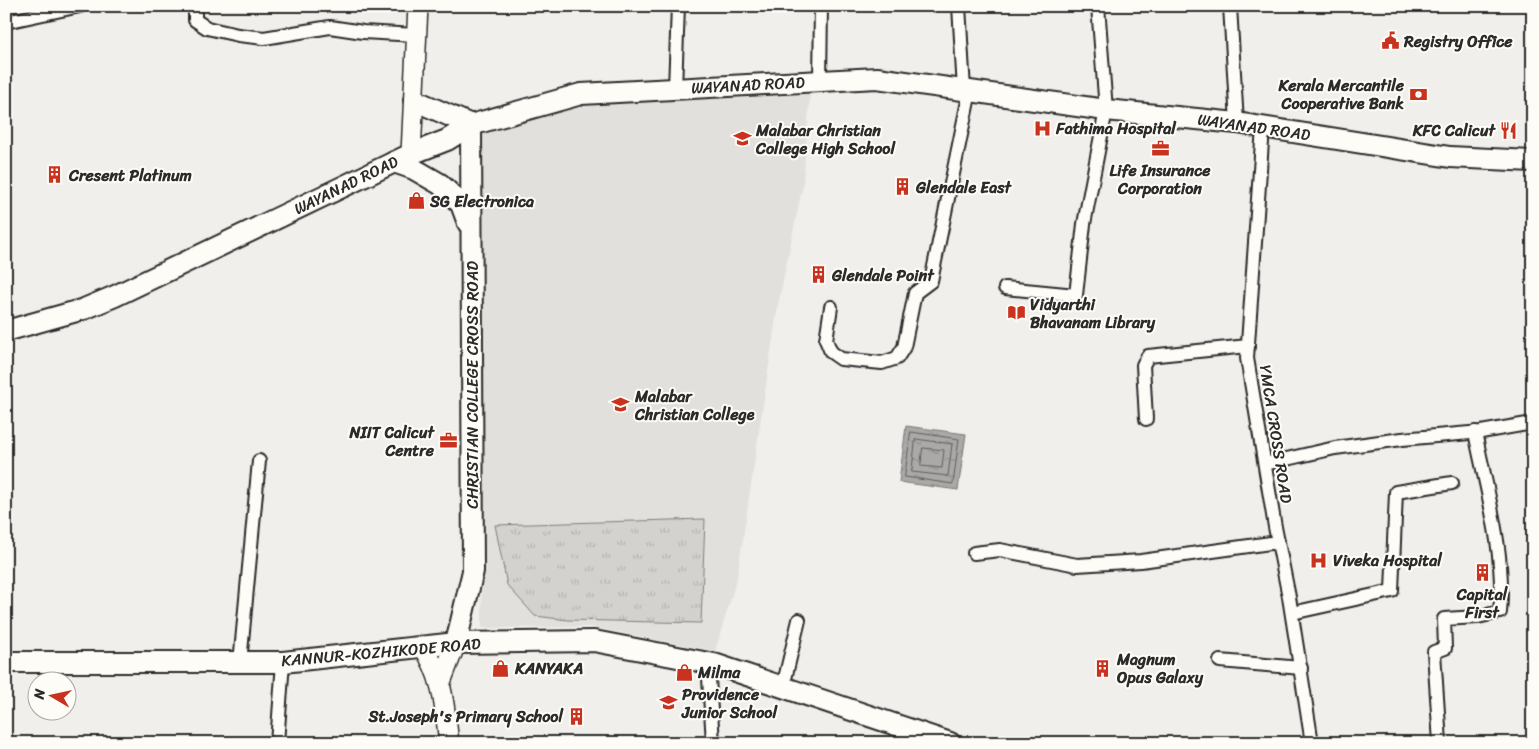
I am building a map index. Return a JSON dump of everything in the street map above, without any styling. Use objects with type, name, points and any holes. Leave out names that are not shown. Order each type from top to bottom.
[{"type":"main road","points":[[418,6],[414,100],[403,158],[414,169],[440,184],[461,204],[471,230]]},
{"type":"main road","name":"WAYANAD ROAD","points":[[6,331],[84,309],[115,296],[403,158],[447,140],[471,125],[581,94],[877,78],[1106,110],[1237,123],[1450,157],[1533,161]]},
{"type":"main road","points":[[414,100],[471,125]]},
{"type":"main road","name":"CHRISTIAN COLLEGE CROSS ROAD","points":[[456,643],[473,571],[471,125]]},
{"type":"main road","name":"KANNUR-KOZHIKODE ROAD","points":[[6,662],[283,662],[456,643],[594,641],[708,662],[950,743]]},
{"type":"main road","points":[[440,682],[456,643]]},
{"type":"main road","points":[[423,646],[434,663],[440,682],[448,743]]},
{"type":"street","points":[[6,22],[80,6]]},
{"type":"street","points":[[195,6],[195,20],[207,28],[238,35],[264,38],[330,27],[363,32],[416,35]]},
{"type":"street","points":[[675,88],[678,6]]},
{"type":"street","points":[[820,6],[820,81]]},
{"type":"street","points":[[830,307],[826,340],[831,352],[841,359],[882,363],[897,358],[904,347],[915,293],[931,281],[967,90],[959,6]]},
{"type":"street","points":[[1005,288],[1076,295],[1084,224],[1106,110],[1098,6]]},
{"type":"street","points":[[1230,6],[1237,123]]},
{"type":"street","name":"YMCA CROSS ROAD","points":[[1263,127],[1247,358],[1292,613],[1312,743]]},
{"type":"street","points":[[1146,419],[1143,365],[1148,356],[1248,346]]},
{"type":"street","points":[[1265,464],[1335,448],[1475,432],[1533,423]]},
{"type":"street","points":[[1440,743],[1434,652],[1445,648],[1444,619],[1478,617],[1500,612],[1502,592],[1495,531],[1475,432]]},
{"type":"street","points":[[240,663],[259,461]]},
{"type":"street","points":[[1292,613],[1392,591],[1396,492],[1452,483]]},
{"type":"street","points":[[974,553],[1000,550],[1077,565],[1141,561],[1278,542]]},
{"type":"street","points":[[783,687],[799,620]]},
{"type":"street","points":[[277,743],[283,662]]},
{"type":"street","points":[[708,662],[713,743]]},
{"type":"street","points":[[1220,662],[1301,668]]},
{"type":"shaded area","name":"Malabar Christian College","points":[[810,94],[803,184],[778,305],[737,578],[715,651],[590,627],[482,628],[477,132],[574,105]]},
{"type":"green space","points":[[705,519],[701,623],[568,620],[535,616],[507,585],[495,525]]},
{"type":"water","points":[[906,426],[966,434],[958,490],[899,482]]},
{"type":"place","name":"Registry Office","points":[[1390,41]]},
{"type":"place","name":"Kerala Mercantile Cooperative Bank","points":[[1418,94]]},
{"type":"place","name":"Fathima Hospital","points":[[1042,128]]},
{"type":"place","name":"KFC Calicut","points":[[1509,130]]},
{"type":"place","name":"Malabar Christian College High School","points":[[742,139]]},
{"type":"place","name":"Life Insurance Corporation","points":[[1160,149]]},
{"type":"place","name":"Cresent Platinum","points":[[55,175]]},
{"type":"place","name":"Glendale East","points":[[902,187]]},
{"type":"place","name":"SG Electronica","points":[[416,201]]},
{"type":"place","name":"Glendale Point","points":[[818,275]]},
{"type":"place","name":"Vidyarthi Bhavanam Library","points":[[1016,313]]},
{"type":"place","name":"Malabar Christian College","points":[[621,405]]},
{"type":"place","name":"NIIT Calicut Centre","points":[[448,441]]},
{"type":"place","name":"Viveka Hospital","points":[[1319,560]]},
{"type":"place","name":"Capital First","points":[[1482,572]]},
{"type":"place","name":"KANYAKA","points":[[501,668]]},
{"type":"place","name":"Magnum Opus Galaxy","points":[[1103,668]]},
{"type":"place","name":"Milma","points":[[684,672]]},
{"type":"place","name":"Providence Junior School","points":[[668,703]]},
{"type":"place","name":"St.Joseph's Primary School","points":[[577,716]]}]
